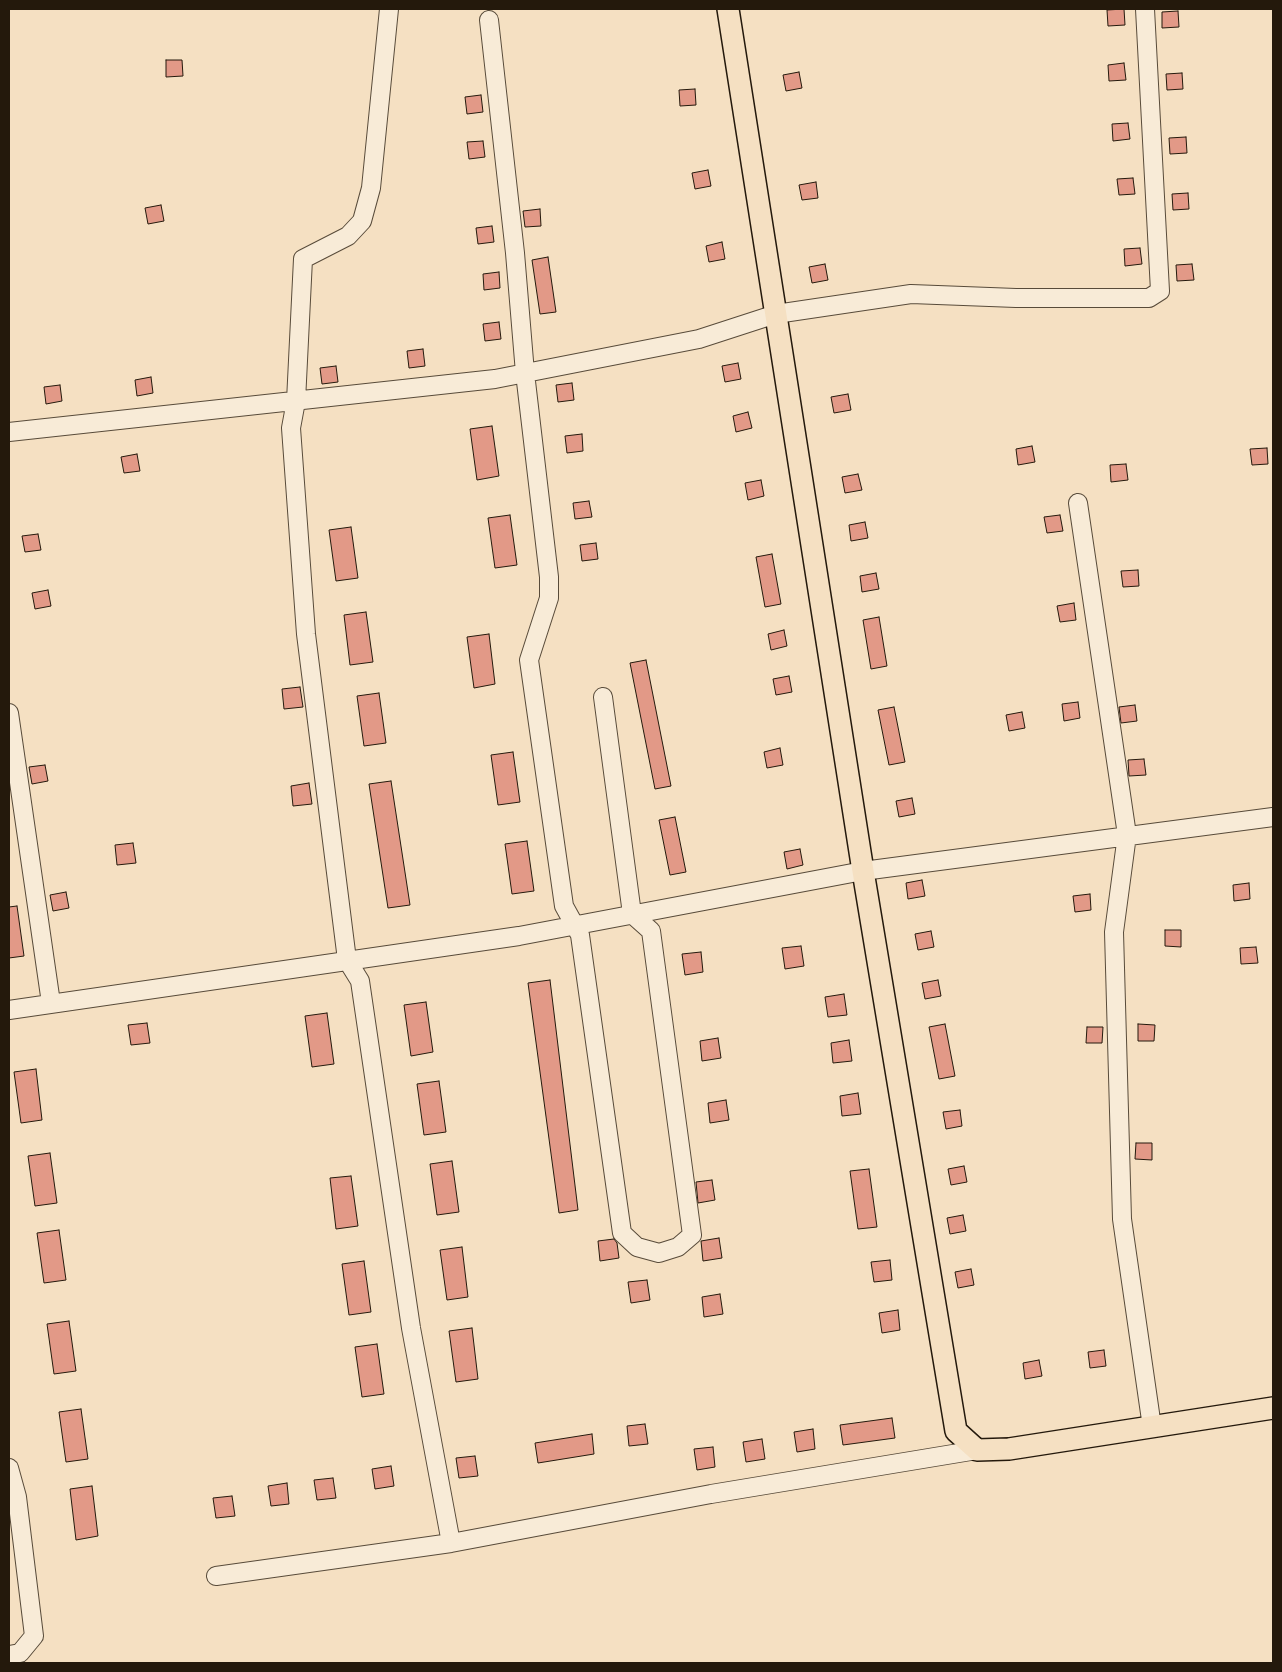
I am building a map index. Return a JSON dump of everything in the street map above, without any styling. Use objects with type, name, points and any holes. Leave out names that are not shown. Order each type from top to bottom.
[{"type":"main road","points":[[728,9],[863,872],[956,1431],[977,1450],[1009,1449],[1273,1408]]},
{"type":"street","points":[[389,9],[371,188],[362,221],[348,236],[303,259],[296,401],[291,428],[306,634],[347,960],[360,981],[410,1328],[451,1543]]},
{"type":"street","points":[[9,432],[495,379],[699,339],[776,314],[911,294],[1016,298],[1150,298],[1160,291],[1145,9]]},
{"type":"street","points":[[489,20],[515,253],[525,373],[549,577],[549,598],[529,660],[564,906],[580,935],[622,1233],[637,1247],[659,1253],[678,1247],[692,1235],[652,931],[632,914],[613,760],[603,697]]},
{"type":"street","points":[[1078,503],[1127,835],[1121,867],[1114,932],[1122,1219],[1152,1427]]},
{"type":"street","points":[[9,713],[51,1003]]},
{"type":"street","points":[[9,1010],[574,925],[863,872],[1127,835],[1273,817]]},
{"type":"street","points":[[216,1576],[451,1543],[711,1494],[977,1450]]},
{"type":"street","points":[[9,1468],[17,1497],[34,1636],[20,1653],[9,1654]]},
{"type":"building","points":[[1124,9],[1125,25],[1108,26],[1107,10]]},
{"type":"building","points":[[1178,11],[1179,27],[1162,28],[1162,12]]},
{"type":"building","points":[[166,60],[182,60],[183,76],[166,77]]},
{"type":"building","points":[[1124,63],[1126,80],[1109,81],[1108,65]]},
{"type":"building","points":[[799,72],[802,88],[786,91],[783,75]]},
{"type":"building","points":[[1182,73],[1183,89],[1167,90],[1166,74]]},
{"type":"building","points":[[695,89],[696,105],[680,106],[679,90]]},
{"type":"building","points":[[481,95],[483,112],[467,114],[465,97]]},
{"type":"building","points":[[1128,123],[1130,139],[1113,141],[1112,124]]},
{"type":"building","points":[[1186,137],[1187,153],[1170,154],[1169,138]]},
{"type":"building","points":[[483,141],[485,157],[469,159],[467,142]]},
{"type":"building","points":[[708,170],[711,186],[695,189],[692,173]]},
{"type":"building","points":[[1133,178],[1135,194],[1119,195],[1117,179]]},
{"type":"building","points":[[816,182],[818,198],[802,200],[799,185]]},
{"type":"building","points":[[1188,193],[1189,209],[1173,210],[1172,194]]},
{"type":"building","points":[[161,205],[164,221],[148,224],[145,208]]},
{"type":"building","points":[[540,209],[541,226],[525,227],[523,211]]},
{"type":"building","points":[[492,226],[494,242],[478,244],[476,228]]},
{"type":"building","points":[[722,242],[725,259],[709,262],[706,246]]},
{"type":"building","points":[[1140,248],[1142,264],[1125,266],[1124,249]]},
{"type":"building","points":[[548,257],[556,312],[540,314],[532,260]]},
{"type":"building","points":[[825,264],[828,280],[812,283],[809,267]]},
{"type":"building","points":[[1192,264],[1194,280],[1177,281],[1176,265]]},
{"type":"building","points":[[499,272],[500,288],[484,290],[483,274]]},
{"type":"building","points":[[499,322],[501,339],[485,341],[483,324]]},
{"type":"building","points":[[423,349],[425,366],[409,368],[407,351]]},
{"type":"building","points":[[738,363],[741,379],[725,382],[722,366]]},
{"type":"building","points":[[336,366],[338,382],[322,384],[320,368]]},
{"type":"building","points":[[151,377],[153,393],[137,396],[135,380]]},
{"type":"building","points":[[572,383],[574,400],[558,402],[556,385]]},
{"type":"building","points":[[60,385],[62,401],[46,404],[44,387]]},
{"type":"building","points":[[848,394],[851,410],[834,413],[831,397]]},
{"type":"building","points":[[748,412],[752,428],[736,432],[733,416]]},
{"type":"building","points":[[492,426],[499,476],[477,480],[470,429]]},
{"type":"building","points":[[582,434],[583,451],[567,453],[565,436]]},
{"type":"building","points":[[1032,446],[1035,462],[1018,465],[1016,449]]},
{"type":"building","points":[[1267,448],[1268,464],[1252,465],[1250,449]]},
{"type":"building","points":[[137,454],[140,471],[124,473],[121,457]]},
{"type":"building","points":[[1126,464],[1128,480],[1111,482],[1110,465]]},
{"type":"building","points":[[858,474],[862,490],[845,493],[842,477]]},
{"type":"building","points":[[761,480],[764,496],[748,500],[745,483]]},
{"type":"building","points":[[589,501],[592,517],[575,519],[573,503]]},
{"type":"building","points":[[510,515],[517,565],[495,568],[488,518]]},
{"type":"building","points":[[1060,515],[1063,531],[1047,533],[1044,517]]},
{"type":"building","points":[[865,522],[868,538],[851,541],[849,525]]},
{"type":"building","points":[[351,527],[358,578],[336,581],[329,530]]},
{"type":"building","points":[[38,534],[41,550],[25,552],[22,536]]},
{"type":"building","points":[[596,543],[598,559],[582,561],[580,545]]},
{"type":"building","points":[[772,554],[781,604],[765,607],[756,557]]},
{"type":"building","points":[[1138,570],[1139,586],[1123,587],[1121,571]]},
{"type":"building","points":[[876,573],[879,589],[862,592],[860,576]]},
{"type":"building","points":[[48,590],[51,606],[35,609],[32,593]]},
{"type":"building","points":[[1074,603],[1076,620],[1060,622],[1057,606]]},
{"type":"building","points":[[366,612],[373,662],[350,665],[344,615]]},
{"type":"building","points":[[879,617],[887,666],[871,669],[863,620]]},
{"type":"building","points":[[784,630],[787,646],[771,650],[768,634]]},
{"type":"building","points":[[489,634],[495,684],[474,688],[467,637]]},
{"type":"building","points":[[646,660],[671,786],[655,789],[630,663]]},
{"type":"building","points":[[789,676],[792,692],[776,695],[773,679]]},
{"type":"building","points":[[300,687],[303,707],[284,709],[282,689]]},
{"type":"building","points":[[379,693],[386,743],[364,746],[357,696]]},
{"type":"building","points":[[1078,702],[1080,718],[1064,721],[1062,704]]},
{"type":"building","points":[[1135,705],[1137,721],[1121,723],[1119,707]]},
{"type":"building","points":[[894,707],[905,762],[889,765],[878,710]]},
{"type":"building","points":[[1022,712],[1025,728],[1009,731],[1006,715]]},
{"type":"building","points":[[780,748],[783,765],[767,768],[764,752]]},
{"type":"building","points":[[513,752],[520,802],[498,805],[491,755]]},
{"type":"building","points":[[1144,759],[1146,775],[1129,776],[1128,760]]},
{"type":"building","points":[[45,765],[48,781],[32,784],[29,767]]},
{"type":"building","points":[[391,781],[410,905],[388,908],[369,784]]},
{"type":"building","points":[[309,783],[312,804],[293,806],[291,786]]},
{"type":"building","points":[[912,798],[915,814],[899,817],[896,801]]},
{"type":"building","points":[[675,817],[686,872],[670,875],[659,820]]},
{"type":"building","points":[[527,841],[534,891],[512,894],[505,844]]},
{"type":"building","points":[[133,843],[136,863],[117,865],[115,845]]},
{"type":"building","points":[[800,849],[803,865],[787,869],[784,852]]},
{"type":"building","points":[[922,880],[925,896],[908,899],[906,883]]},
{"type":"building","points":[[1249,883],[1250,899],[1234,901],[1233,885]]},
{"type":"building","points":[[66,892],[69,908],[53,911],[50,895]]},
{"type":"building","points":[[1090,894],[1091,910],[1075,912],[1073,896]]},
{"type":"building","points":[[17,906],[24,956],[9,958],[9,907]]},
{"type":"building","points":[[1165,930],[1181,930],[1181,947],[1165,946]]},
{"type":"building","points":[[931,931],[934,947],[918,950],[915,934]]},
{"type":"building","points":[[801,946],[804,966],[785,969],[782,948]]},
{"type":"building","points":[[1256,947],[1258,963],[1241,964],[1240,948]]},
{"type":"building","points":[[701,952],[703,972],[685,975],[682,954]]},
{"type":"building","points":[[550,980],[578,1210],[559,1213],[528,983]]},
{"type":"building","points":[[938,980],[941,996],[925,999],[922,983]]},
{"type":"building","points":[[844,994],[847,1015],[828,1017],[825,997]]},
{"type":"building","points":[[426,1002],[433,1052],[411,1056],[404,1005]]},
{"type":"building","points":[[327,1013],[334,1064],[312,1067],[305,1016]]},
{"type":"building","points":[[147,1023],[150,1043],[131,1045],[128,1025]]},
{"type":"building","points":[[945,1024],[955,1076],[939,1079],[929,1027]]},
{"type":"building","points":[[1138,1024],[1155,1025],[1154,1041],[1138,1041]]},
{"type":"building","points":[[1087,1027],[1103,1027],[1102,1043],[1086,1043]]},
{"type":"building","points":[[718,1038],[721,1058],[702,1061],[700,1041]]},
{"type":"building","points":[[849,1040],[852,1061],[833,1063],[831,1043]]},
{"type":"building","points":[[36,1069],[42,1120],[21,1123],[14,1072]]},
{"type":"building","points":[[439,1081],[446,1132],[424,1135],[417,1084]]},
{"type":"building","points":[[858,1093],[861,1114],[842,1116],[840,1096]]},
{"type":"building","points":[[726,1100],[729,1120],[710,1123],[708,1103]]},
{"type":"building","points":[[960,1110],[962,1126],[946,1129],[943,1112]]},
{"type":"building","points":[[1136,1143],[1152,1143],[1152,1160],[1135,1159]]},
{"type":"building","points":[[50,1153],[57,1203],[35,1206],[28,1156]]},
{"type":"building","points":[[452,1161],[459,1212],[437,1215],[430,1164]]},
{"type":"building","points":[[964,1166],[967,1182],[951,1185],[948,1169]]},
{"type":"building","points":[[869,1169],[877,1227],[858,1229],[850,1171]]},
{"type":"building","points":[[351,1176],[358,1226],[336,1229],[330,1178]]},
{"type":"building","points":[[712,1180],[715,1200],[698,1203],[696,1182]]},
{"type":"building","points":[[963,1215],[966,1231],[950,1234],[947,1218]]},
{"type":"building","points":[[59,1230],[66,1280],[44,1283],[37,1233]]},
{"type":"building","points":[[719,1238],[722,1258],[703,1261],[701,1241]]},
{"type":"building","points":[[614,1239],[617,1243],[619,1258],[600,1261],[598,1241]]},
{"type":"building","points":[[462,1247],[468,1297],[447,1300],[440,1250]]},
{"type":"building","points":[[890,1260],[892,1280],[874,1282],[871,1262]]},
{"type":"building","points":[[364,1261],[371,1312],[349,1315],[342,1264]]},
{"type":"building","points":[[971,1269],[974,1285],[958,1288],[955,1272]]},
{"type":"building","points":[[647,1280],[650,1300],[631,1303],[628,1282]]},
{"type":"building","points":[[720,1294],[723,1314],[704,1317],[702,1297]]},
{"type":"building","points":[[898,1310],[900,1330],[882,1333],[879,1313]]},
{"type":"building","points":[[69,1321],[76,1371],[54,1374],[47,1324]]},
{"type":"building","points":[[472,1328],[478,1379],[456,1382],[449,1331]]},
{"type":"building","points":[[377,1344],[384,1394],[362,1397],[355,1347]]},
{"type":"building","points":[[1104,1350],[1106,1366],[1090,1368],[1088,1352]]},
{"type":"building","points":[[1039,1360],[1042,1376],[1025,1379],[1023,1363]]},
{"type":"building","points":[[81,1409],[88,1459],[66,1462],[59,1412]]},
{"type":"building","points":[[892,1418],[895,1438],[843,1445],[840,1425]]},
{"type":"building","points":[[645,1424],[648,1444],[629,1446],[627,1426]]},
{"type":"building","points":[[813,1429],[815,1449],[797,1452],[794,1432]]},
{"type":"building","points":[[592,1434],[594,1454],[538,1463],[535,1443]]},
{"type":"building","points":[[762,1439],[765,1459],[746,1462],[743,1442]]},
{"type":"building","points":[[713,1447],[715,1467],[697,1470],[694,1449]]},
{"type":"building","points":[[475,1456],[478,1476],[459,1478],[456,1458]]},
{"type":"building","points":[[391,1466],[394,1486],[375,1489],[372,1469]]},
{"type":"building","points":[[333,1478],[336,1498],[317,1500],[314,1480]]},
{"type":"building","points":[[287,1483],[289,1504],[271,1506],[268,1486]]},
{"type":"building","points":[[92,1486],[98,1536],[76,1540],[70,1489]]},
{"type":"building","points":[[232,1496],[235,1516],[216,1518],[213,1498]]}]
